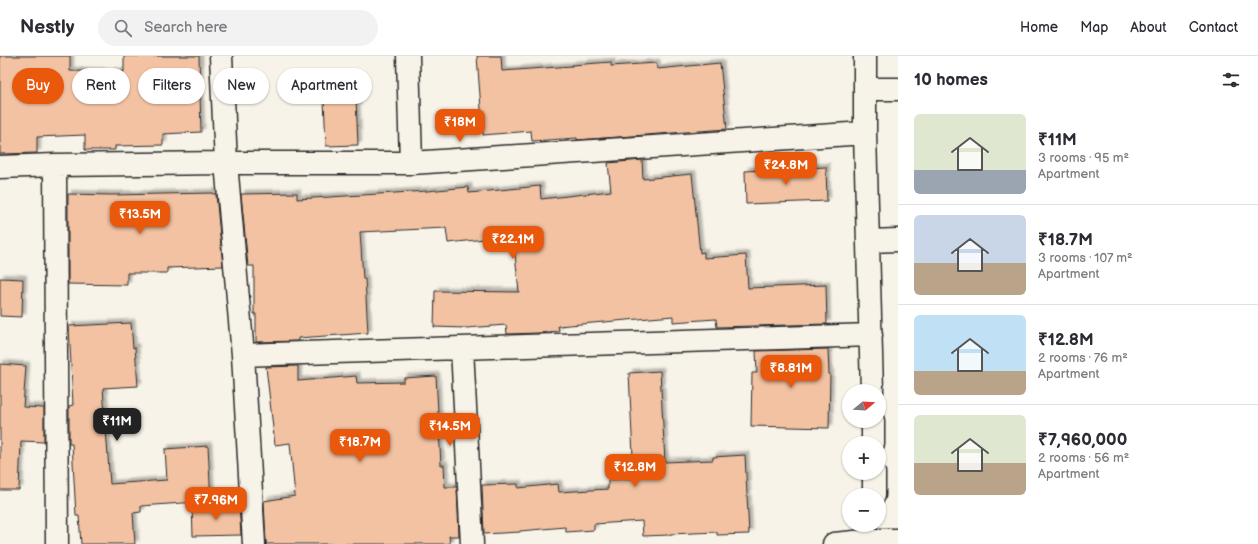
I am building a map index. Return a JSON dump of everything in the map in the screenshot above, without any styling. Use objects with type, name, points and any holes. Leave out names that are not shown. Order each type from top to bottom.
[{"type":"street","points":[[222,56],[226,163],[243,355],[254,544]]},
{"type":"street","points":[[408,56],[411,163]]},
{"type":"street","points":[[865,56],[865,132],[872,384]]},
{"type":"street","points":[[866,89],[898,89]]},
{"type":"street","points":[[0,167],[226,163],[411,163],[865,132]]},
{"type":"street","points":[[55,165],[57,544]]},
{"type":"street","points":[[869,240],[898,240]]},
{"type":"street","points":[[243,355],[871,336]]},
{"type":"street","points":[[462,348],[472,544]]},
{"type":"street","points":[[834,544],[875,532],[898,540]]},
{"type":"building","points":[[0,56],[70,56],[70,71],[72,71],[72,104],[130,104],[130,68],[124,68],[124,56],[199,56],[199,68],[138,68],[138,104],[200,104],[201,132],[163,134],[163,145],[115,146],[115,150],[85,150],[85,135],[37,137],[37,153],[0,154]]},
{"type":"building","points":[[477,56],[501,56],[502,71],[611,62],[611,66],[656,63],[657,69],[720,63],[727,129],[577,140],[577,138],[532,141],[531,131],[483,135]]},
{"type":"building","points":[[324,104],[356,104],[358,145],[326,146]]},
{"type":"building","points":[[642,160],[643,179],[692,174],[700,253],[704,252],[704,258],[746,255],[748,288],[826,285],[827,324],[717,327],[716,319],[673,322],[673,316],[558,326],[559,331],[537,333],[507,334],[506,325],[466,328],[434,327],[435,291],[519,292],[513,236],[448,243],[446,228],[360,232],[363,279],[365,279],[368,333],[298,338],[298,341],[256,342],[256,314],[254,314],[254,266],[248,266],[241,194],[297,193],[297,199],[468,187],[469,193],[540,186],[541,199],[611,191],[608,163]]},
{"type":"building","points":[[826,167],[827,201],[746,204],[745,171]]},
{"type":"building","points":[[68,194],[112,195],[216,194],[223,266],[167,268],[167,273],[127,273],[127,285],[68,284]]},
{"type":"building","points":[[0,278],[23,279],[22,317],[0,316]]},
{"type":"building","points":[[131,323],[133,348],[135,347],[138,386],[103,388],[110,484],[167,480],[165,449],[208,446],[211,501],[141,506],[141,512],[133,513],[135,544],[81,544],[79,516],[76,516],[72,444],[69,444],[69,406],[73,405],[69,326]]},
{"type":"building","points":[[828,349],[830,374],[829,428],[751,426],[752,373],[757,373],[756,351]]},
{"type":"building","points":[[0,364],[26,366],[23,407],[44,408],[44,442],[21,441],[19,490],[0,490]]},
{"type":"building","points":[[298,366],[298,381],[356,376],[357,383],[404,382],[404,378],[436,376],[441,465],[444,465],[445,487],[457,487],[459,536],[449,536],[450,544],[266,544],[264,501],[295,496],[290,443],[275,445],[266,367]]},
{"type":"building","points":[[660,371],[665,462],[713,460],[713,457],[745,455],[749,534],[717,535],[717,532],[643,536],[642,521],[594,524],[594,530],[566,532],[565,527],[484,534],[482,485],[518,484],[518,488],[558,484],[559,492],[608,489],[608,480],[634,478],[629,373]]},
{"type":"building","points":[[239,505],[241,535],[193,536],[192,506]]}]
